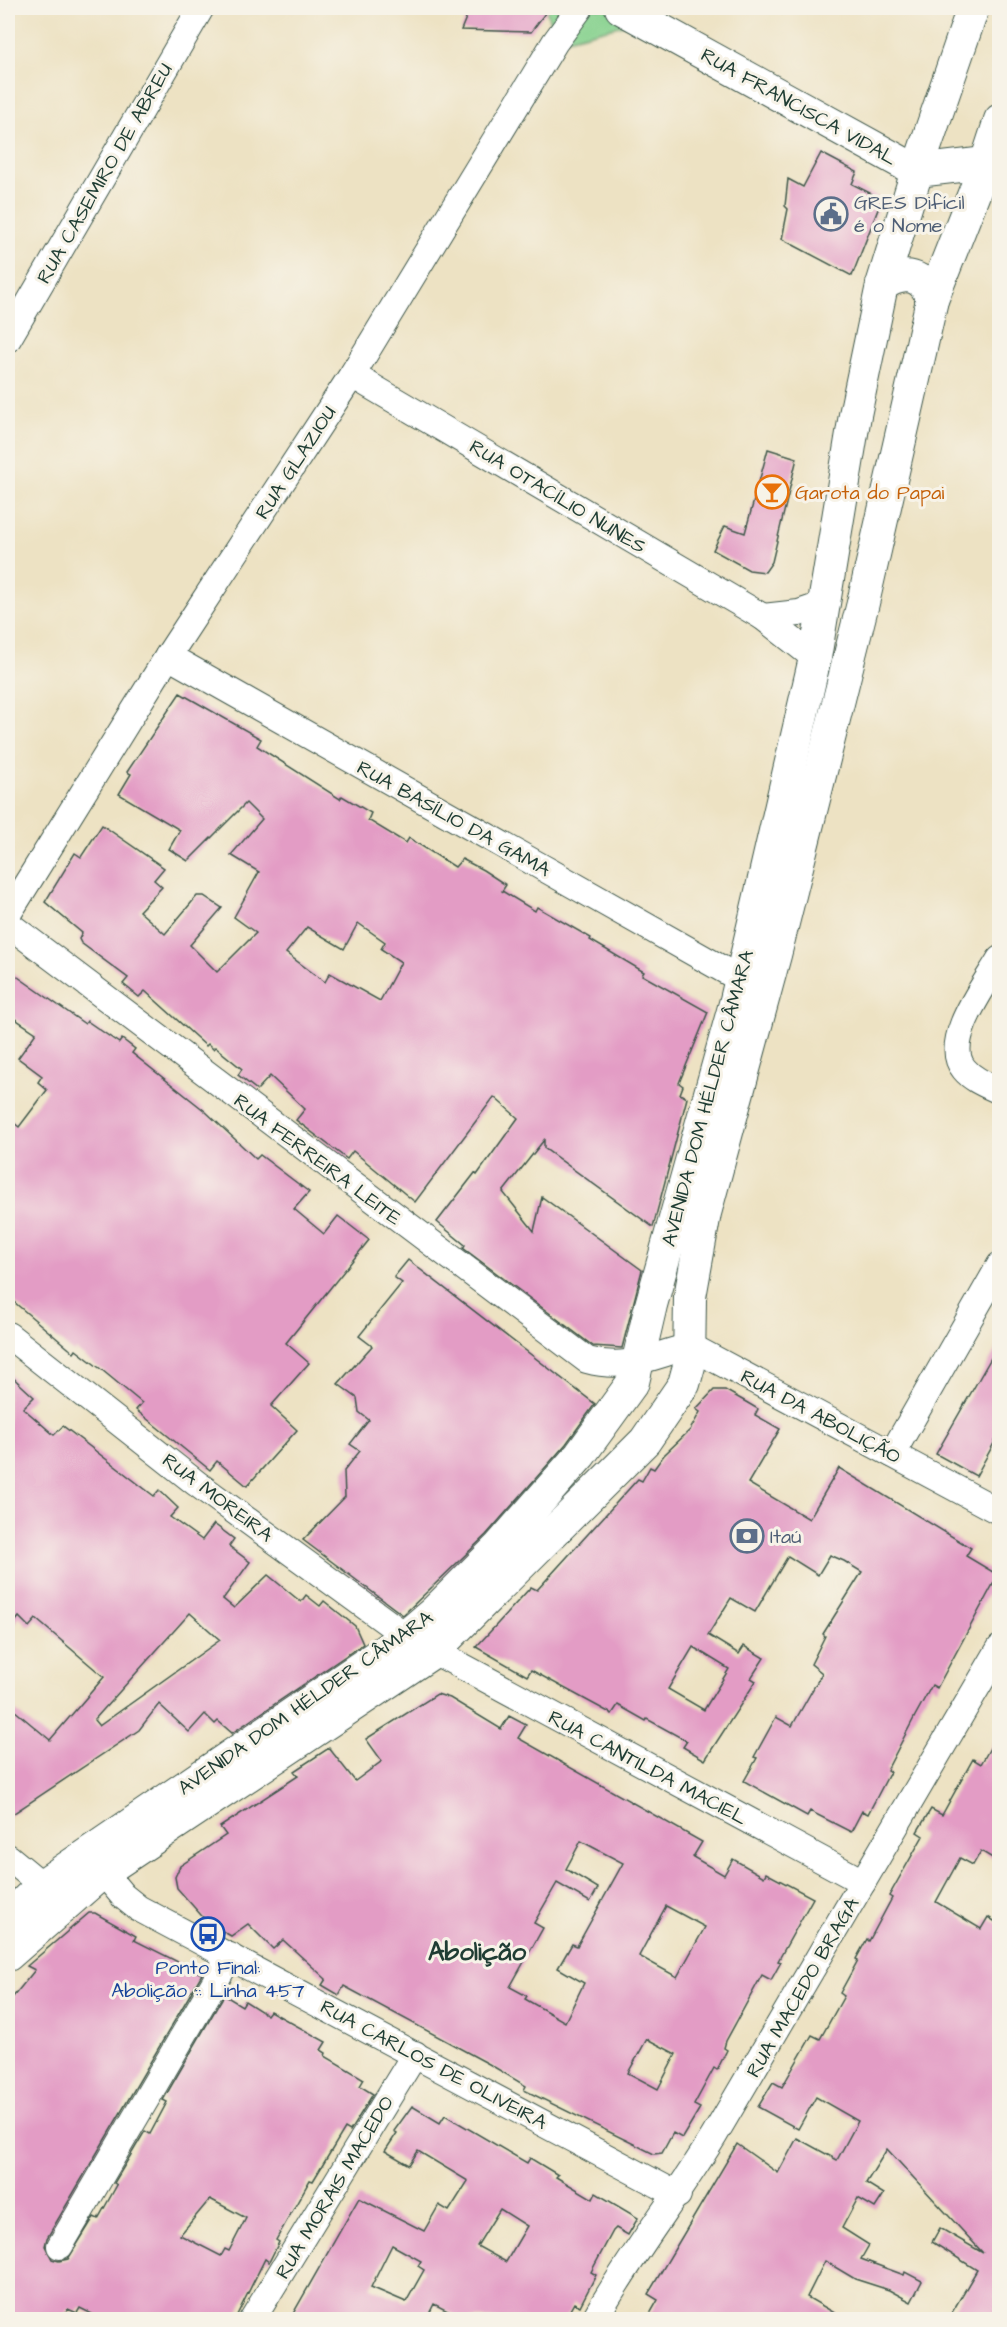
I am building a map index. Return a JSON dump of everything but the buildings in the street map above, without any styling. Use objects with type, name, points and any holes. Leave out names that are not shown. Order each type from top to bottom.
[{"type":"main road","name":"RUA FRANCISCA VIDAL","points":[[621,8],[917,171],[986,163]]},
{"type":"main road","name":"AVENIDA DOM HÉLDER CÂMARA","points":[[8,1918],[42,1885],[406,1636],[433,1613],[499,1547],[580,1455],[633,1382],[651,1305],[740,979],[815,658],[857,405],[882,285],[917,171],[973,8]]},
{"type":"main road","name":"AVENIDA DOM HÉLDER CÂMARA","points":[[8,1955],[103,1872],[433,1652],[645,1441],[684,1384],[689,1366],[690,1297],[705,1213],[775,955],[863,603],[932,300],[986,163],[999,120]]},
{"type":"main road","points":[[882,285],[897,277],[915,276],[923,281],[932,300]]},
{"type":"street","name":"RUA CASEMIRO DE ABREU","points":[[8,339],[201,8]]},
{"type":"street","name":"RUA GLAZIOU","points":[[8,914],[168,656],[352,375],[555,42],[579,8]]},
{"type":"street","name":"RUA OTACÍLIO NUNES","points":[[352,375],[764,617],[815,658]]},
{"type":"street","points":[[764,617],[799,613],[825,604]]},
{"type":"street","name":"RUA BASÍLIO DA GAMA","points":[[168,656],[740,979]]},
{"type":"street","name":"RUA FERREIRA LEITE","points":[[8,924],[572,1351],[587,1360],[615,1366],[639,1360]]},
{"type":"street","points":[[999,959],[958,1035],[956,1054],[962,1068],[975,1079],[999,1091]]},
{"type":"street","points":[[892,1454],[999,1265]]},
{"type":"street","name":"RUA MOREIRA","points":[[8,1335],[196,1483],[406,1636],[433,1652]]},
{"type":"street","points":[[639,1360],[690,1346]]},
{"type":"street","name":"RUA DA ABOLIÇÃO","points":[[690,1346],[999,1512]]},
{"type":"street","name":"RUA MACEDO BRAGA","points":[[594,2319],[612,2288],[678,2194],[999,1648]]},
{"type":"street","name":"RUA CANTILDA MACIEL","points":[[433,1652],[863,1882]]},
{"type":"street","points":[[8,1857],[42,1885]]},
{"type":"street","name":"RUA CARLOS DE OLIVEIRA","points":[[103,1872],[123,1896],[138,1908],[678,2194]]},
{"type":"street","points":[[60,2246],[230,1956]]},
{"type":"street","name":"RUA MORAIS MACEDO","points":[[252,2319],[415,2054]]},
{"type":"green space","points":[[546,8],[640,8],[643,20],[555,42]]},
{"type":"place","name":"GRES Difícil é o Nome","points":[[831,214]]},
{"type":"place","name":"Garota do Papai","points":[[772,492]]},
{"type":"place","name":"Itaú","points":[[747,1536]]},
{"type":"place","name":"Ponto Final: Abolição :: Linha 457","points":[[208,1934]]},
{"type":"district","name":"Abolição","points":[[477,1951]]}]
